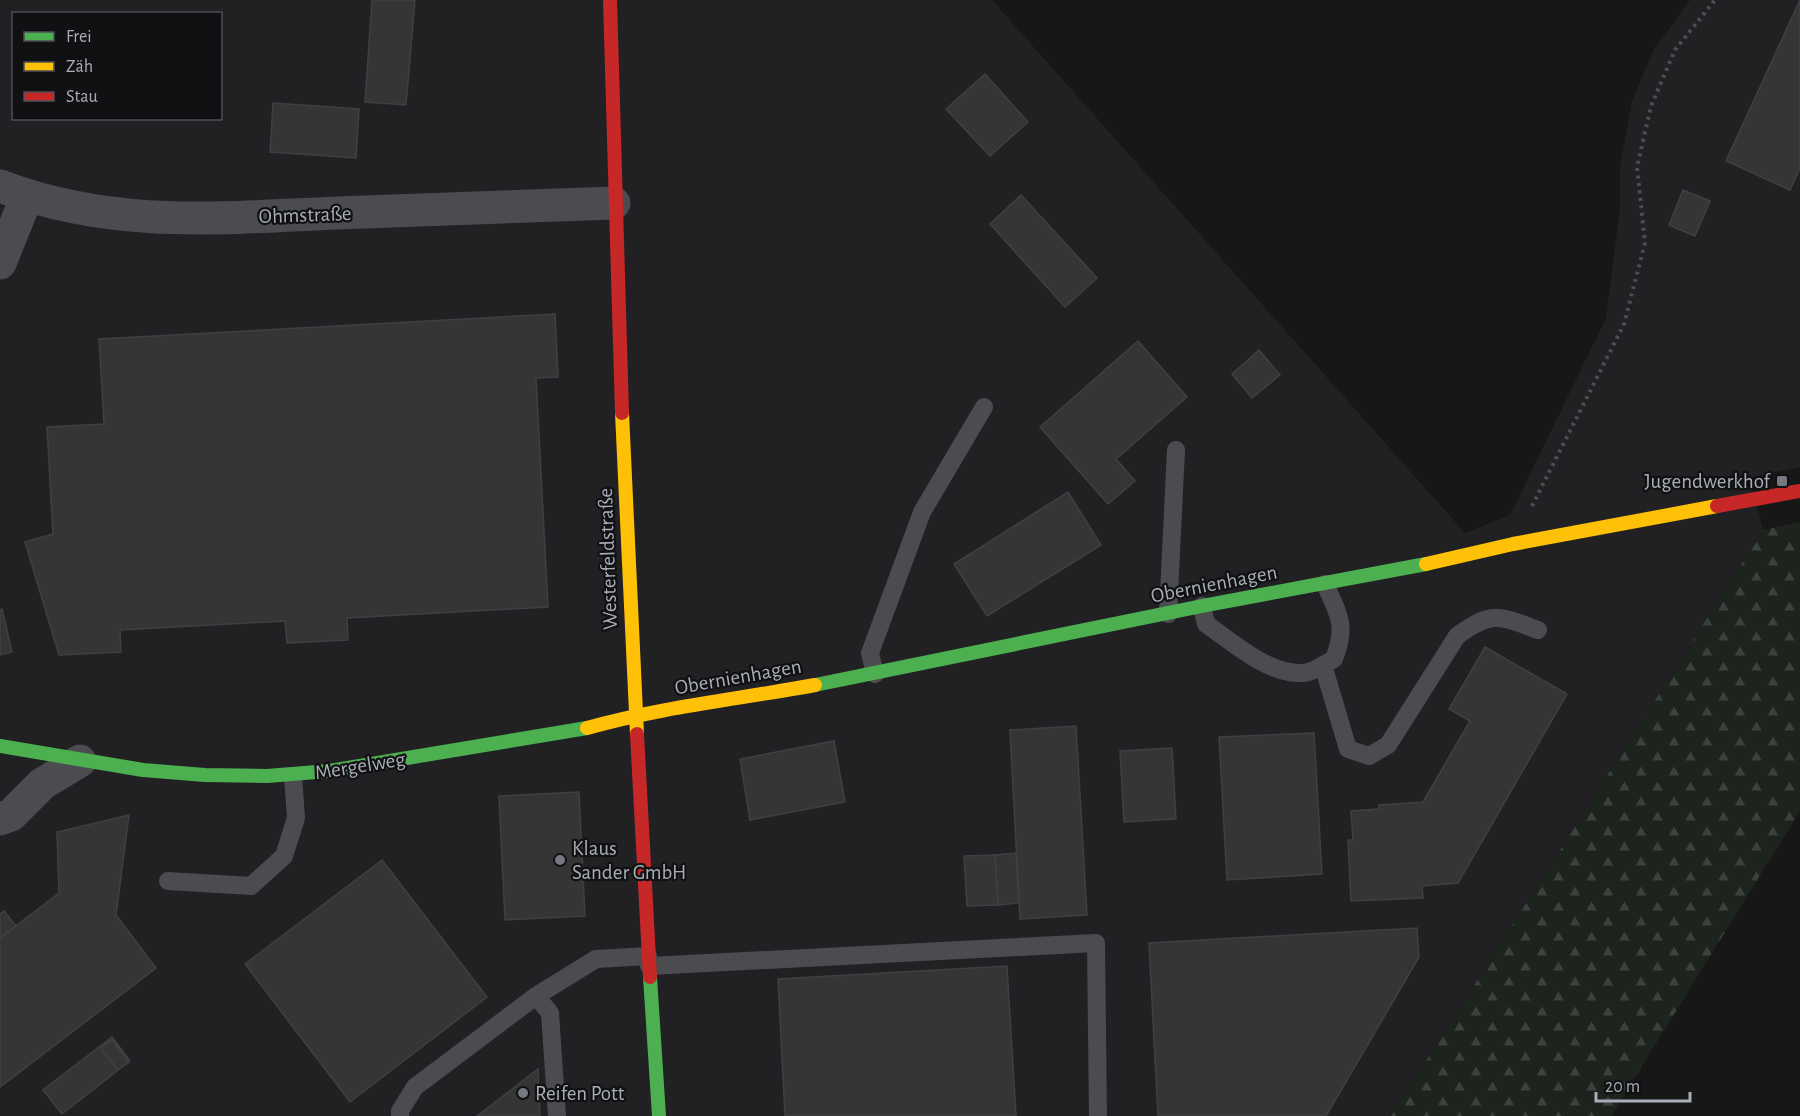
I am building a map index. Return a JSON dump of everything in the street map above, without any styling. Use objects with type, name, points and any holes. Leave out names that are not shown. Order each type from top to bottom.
[{"type":"street","name":"Westerfeldstraße","points":[[610,0],[614,203],[636,714],[659,1116]]},
{"type":"street","name":"Ohmstraße","points":[[13,191],[109,215],[188,219],[614,203]]},
{"type":"street","points":[[0,263],[13,191]]},
{"type":"street","name":"Obernienhagen","points":[[636,714],[683,709],[875,674],[1513,544],[1800,491]]},
{"type":"street","name":"Mergelweg","points":[[0,746],[80,761],[213,775],[293,776],[575,730],[636,714]]},
{"type":"street","points":[[0,819],[11,815],[42,784],[80,761]]},
{"type":"lane","points":[[875,674],[870,653],[922,512],[984,407]]},
{"type":"lane","points":[[1168,614],[1176,450]]},
{"type":"lane","points":[[1202,606],[1206,624],[1259,660],[1283,670],[1306,673],[1334,659],[1341,641],[1342,621],[1325,584]]},
{"type":"lane","points":[[1323,664],[1348,749],[1369,756],[1388,745],[1457,636],[1473,624],[1500,616],[1538,630]]},
{"type":"lane","points":[[168,881],[251,885],[284,856],[296,818],[293,776]]},
{"type":"lane","points":[[400,1116],[400,1111],[415,1087],[536,996],[596,959],[649,961],[1096,943],[1098,1116]]},
{"type":"lane","points":[[536,996],[550,1013],[557,1116]]},
{"type":"path","points":[[1513,544],[1624,324],[1645,243],[1637,167],[1651,106],[1675,50],[1715,0]]},
{"type":"shaded area","points":[[0,0],[992,0],[1465,533],[1510,515],[1606,318],[1620,208],[1620,167],[1632,101],[1654,49],[1690,0],[1800,0],[1800,467],[1749,478],[1763,530],[1391,1116],[0,1116]]},
{"type":"green space","points":[[1800,522],[1800,811],[1611,1116],[1391,1116],[1763,530]]},
{"type":"building","points":[[372,0],[415,0],[406,105],[365,102]]},
{"type":"building","points":[[1800,0],[1800,168],[1790,190],[1726,161]]},
{"type":"building","points":[[985,74],[1028,122],[990,156],[946,109]]},
{"type":"building","points":[[273,103],[359,109],[356,158],[270,152]]},
{"type":"building","points":[[1683,190],[1710,201],[1695,236],[1669,225]]},
{"type":"building","points":[[1021,195],[1097,278],[1065,307],[990,224]]},
{"type":"building","points":[[555,314],[558,377],[536,378],[548,607],[347,618],[348,640],[287,643],[285,621],[120,630],[121,652],[59,655],[25,542],[53,534],[47,427],[104,424],[99,339]]},
{"type":"building","points":[[1138,341],[1187,397],[1116,459],[1135,481],[1108,504],[1040,427]]},
{"type":"building","points":[[1259,350],[1280,375],[1252,398],[1232,374]]},
{"type":"building","points":[[1068,492],[1101,545],[987,616],[954,564]]},
{"type":"building","points":[[2,609],[12,652],[0,655],[0,610]]},
{"type":"building","points":[[1485,647],[1567,694],[1458,883],[1422,886],[1423,898],[1351,901],[1348,840],[1353,840],[1351,811],[1379,809],[1379,805],[1423,802],[1470,721],[1449,709]]},
{"type":"building","points":[[1076,726],[1087,915],[1020,919],[1010,730]]},
{"type":"building","points":[[1314,733],[1322,874],[1227,880],[1219,737]]},
{"type":"building","points":[[834,741],[845,802],[750,820],[740,759]]},
{"type":"building","points":[[1172,748],[1176,819],[1124,822],[1120,751]]},
{"type":"building","points":[[579,792],[585,916],[505,920],[499,796]]},
{"type":"building","points":[[129,815],[116,915],[156,968],[0,1087],[0,938],[59,893],[57,832]]},
{"type":"building","points":[[1016,853],[1019,903],[998,905],[995,855]]},
{"type":"building","points":[[995,855],[998,905],[967,906],[964,856]]},
{"type":"building","points":[[382,860],[487,997],[350,1102],[245,964]]},
{"type":"building","points":[[4,911],[16,926],[0,938],[0,914]]},
{"type":"building","points":[[1417,928],[1419,957],[1326,1116],[1158,1116],[1149,943]]},
{"type":"building","points":[[1007,966],[1016,1116],[785,1116],[778,979]]},
{"type":"building","points":[[112,1037],[130,1061],[112,1040],[101,1048],[118,1070],[62,1114],[43,1090]]},
{"type":"building","points":[[112,1040],[129,1062],[118,1070],[101,1048]]},
{"type":"building","name":"Reifen Pott","points":[[538,1069],[540,1116],[477,1116]]},
{"type":"traffic: fast","points":[[815,685],[1202,606],[1426,564]]},
{"type":"traffic: fast","points":[[0,746],[143,770],[205,775],[267,776],[329,771],[587,728]]},
{"type":"traffic: fast","points":[[650,977],[659,1116]]},
{"type":"traffic: slow","points":[[622,413],[637,734]]},
{"type":"traffic: slow","points":[[1426,564],[1513,544],[1717,506]]},
{"type":"traffic: slow","points":[[587,728],[672,709],[815,685]]},
{"type":"traffic: jam","points":[[610,0],[622,413]]},
{"type":"traffic: jam","points":[[1717,506],[1800,491]]},
{"type":"traffic: jam","points":[[637,734],[650,977]]},
{"type":"place","name":"Jugendwerkhof","points":[[1782,481]]},
{"type":"place","name":"Klaus Sander GmbH","points":[[560,860]]},
{"type":"place","name":"Reifen Pott","points":[[523,1093]]}]
